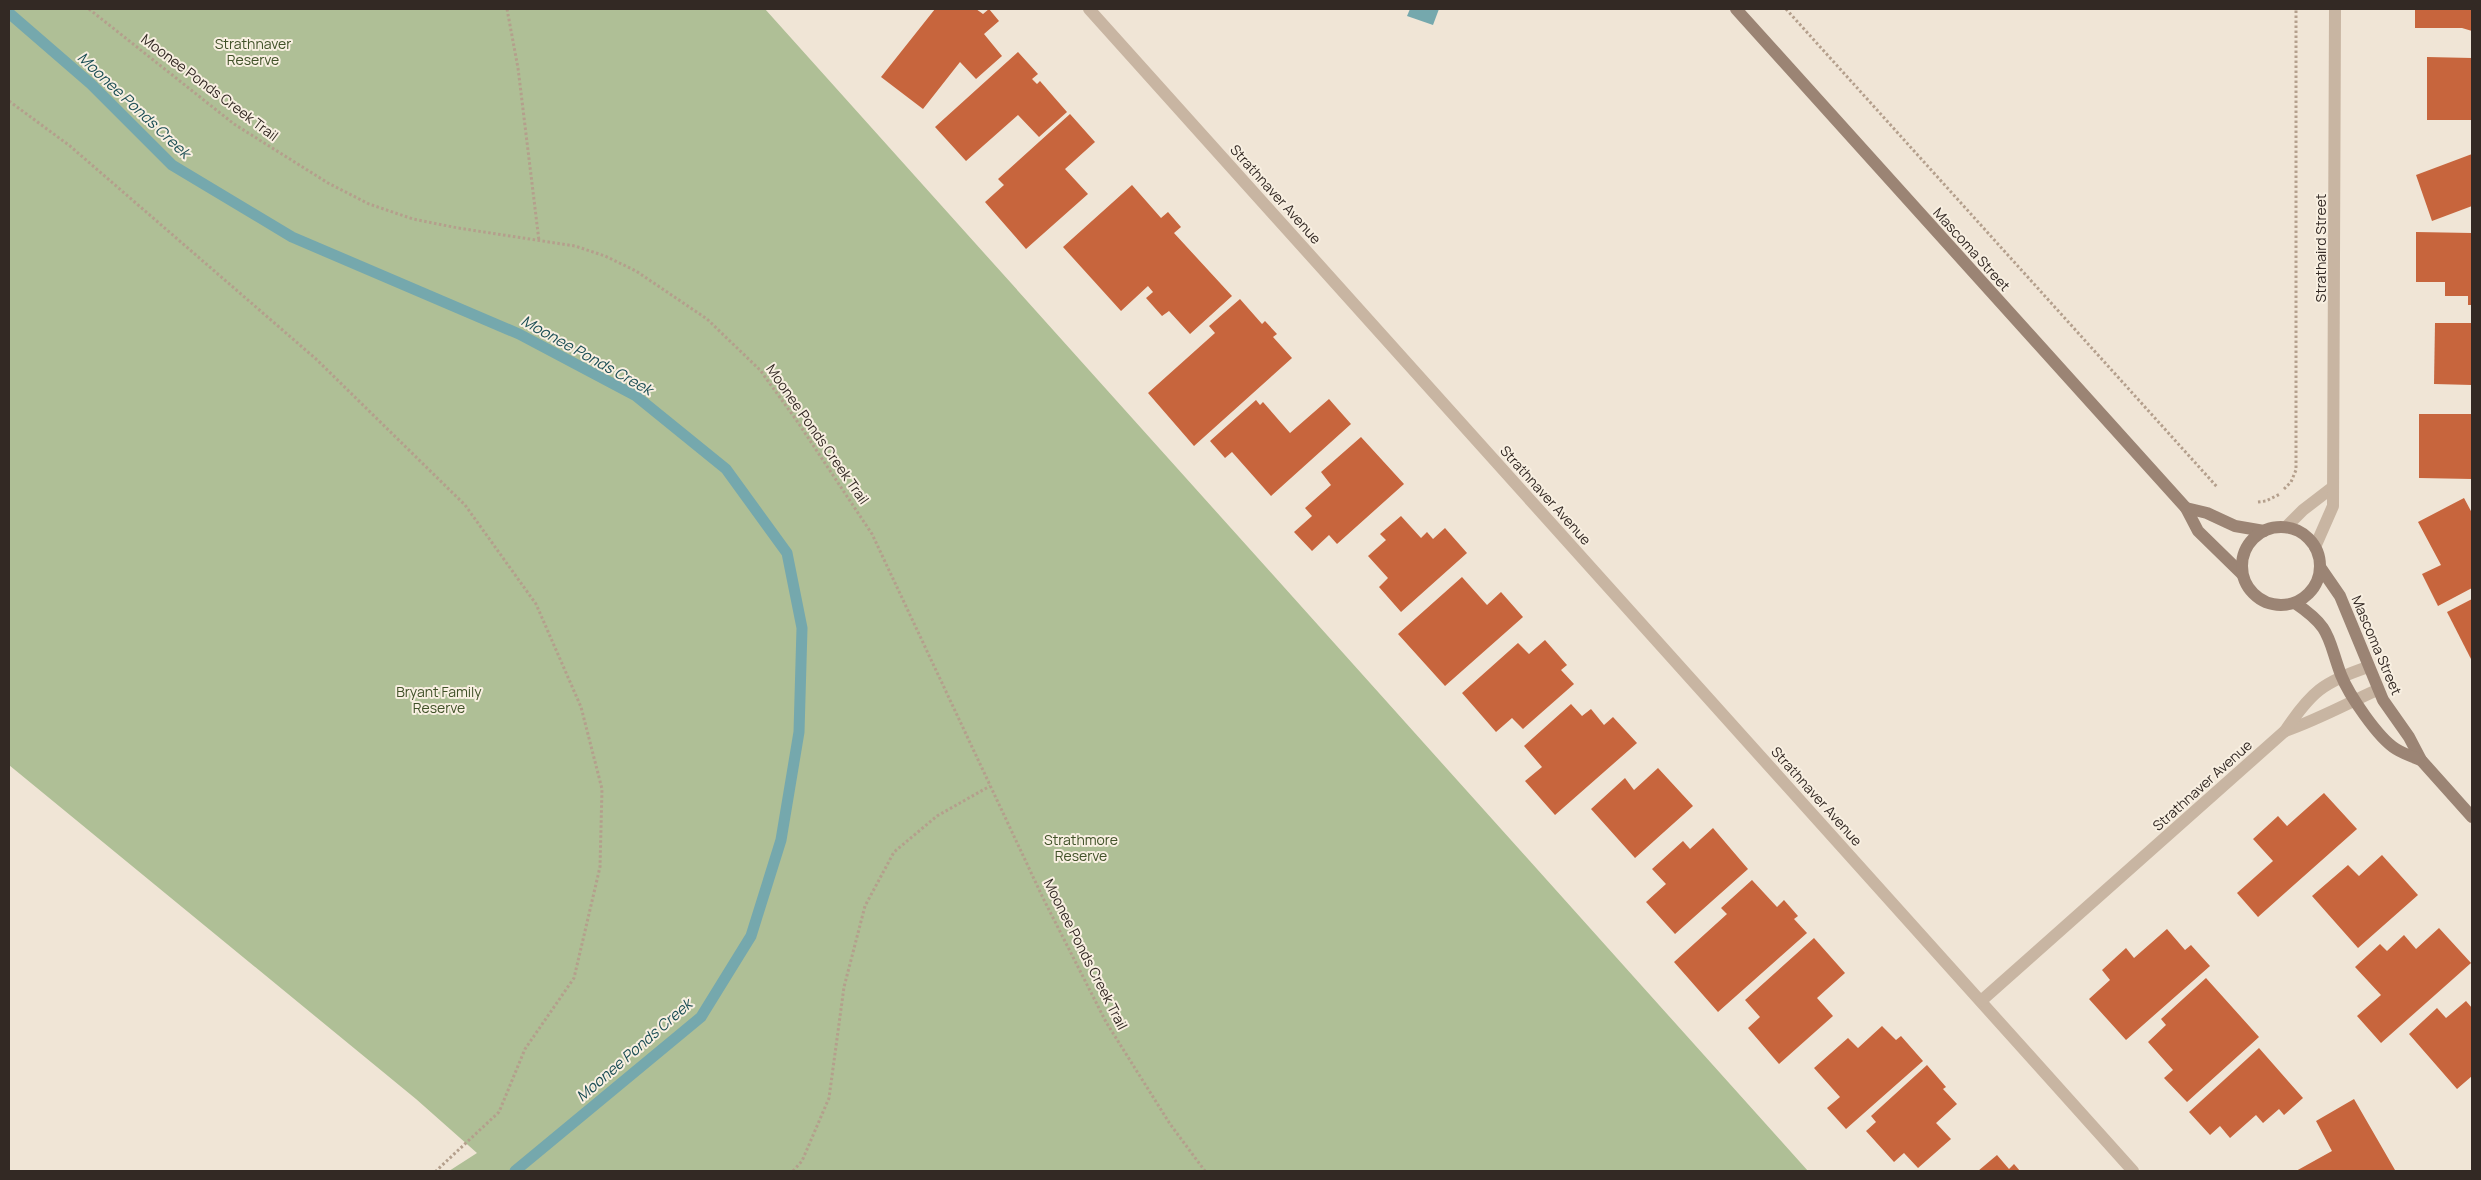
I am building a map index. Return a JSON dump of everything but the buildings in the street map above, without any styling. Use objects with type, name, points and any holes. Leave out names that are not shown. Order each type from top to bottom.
[{"type":"main road","name":"Mascoma Street","points":[[1736,9],[2186,508],[2198,531],[2242,574]]},
{"type":"main road","points":[[2186,508],[2206,513],[2235,526],[2264,531]]},
{"type":"main road","points":[[2275,527],[2286,527],[2308,538],[2315,547],[2320,567],[2314,589],[2295,603],[2273,605],[2262,601],[2246,585],[2242,574],[2242,561],[2246,549],[2253,538],[2264,531],[2275,527]]},
{"type":"main road","name":"Mascoma Street","points":[[2320,567],[2340,596],[2377,690],[2409,737],[2421,760],[2472,817]]},
{"type":"main road","name":"Mascoma Street","points":[[2295,603],[2316,617],[2329,636],[2341,676],[2354,700],[2367,718],[2395,749],[2421,760]]},
{"type":"street","name":"Strathnaver Avenue","points":[[1089,9],[2133,1171]]},
{"type":"street","name":"Strathaird Street","points":[[2315,547],[2333,506],[2335,9]]},
{"type":"street","points":[[2286,527],[2303,510],[2333,487]]},
{"type":"street","name":"Strathnaver Avenue","points":[[1982,1001],[2285,731],[2304,702],[2325,684],[2341,676],[2368,667]]},
{"type":"street","name":"Strathnaver Avenue","points":[[2285,731],[2312,722],[2332,709],[2377,690]]},
{"type":"path","name":"Moonee Ponds Creek Trail","points":[[89,9],[234,124],[328,183],[369,204],[413,219],[575,246],[605,256],[636,272],[707,319],[760,370],[797,421],[872,534],[1043,898],[1106,1022],[1170,1124],[1205,1171]]},
{"type":"path","points":[[507,9],[518,68],[539,241]]},
{"type":"path","points":[[1786,9],[2223,492]]},
{"type":"path","points":[[2249,503],[2266,501],[2278,495],[2291,482],[2296,470],[2296,9]]},
{"type":"path","points":[[9,101],[70,146],[316,359],[465,505],[536,604],[581,708],[602,789],[600,867],[574,978],[525,1050],[499,1112],[436,1171]]},
{"type":"path","points":[[793,1171],[802,1161],[829,1098],[844,987],[865,906],[894,852],[937,816],[990,786]]},
{"type":"green space","name":"Strathmore Reserve","points":[[9,9],[765,9],[1808,1171],[449,1171],[477,1153],[416,1099],[9,765]]},
{"type":"water","points":[[1410,9],[1439,9],[1433,25],[1407,16]]},
{"type":"waterway","name":"Moonee Ponds Creek","points":[[9,13],[91,84],[172,165],[292,237],[519,334],[636,396],[726,469],[787,553],[802,628],[799,732],[781,840],[751,936],[701,1017],[515,1171]]},
{"type":"park label","name":"Strathnaver Reserve","points":[[253,52]]},
{"type":"park label","name":"Bryant Family Reserve","points":[[439,700]]}]
